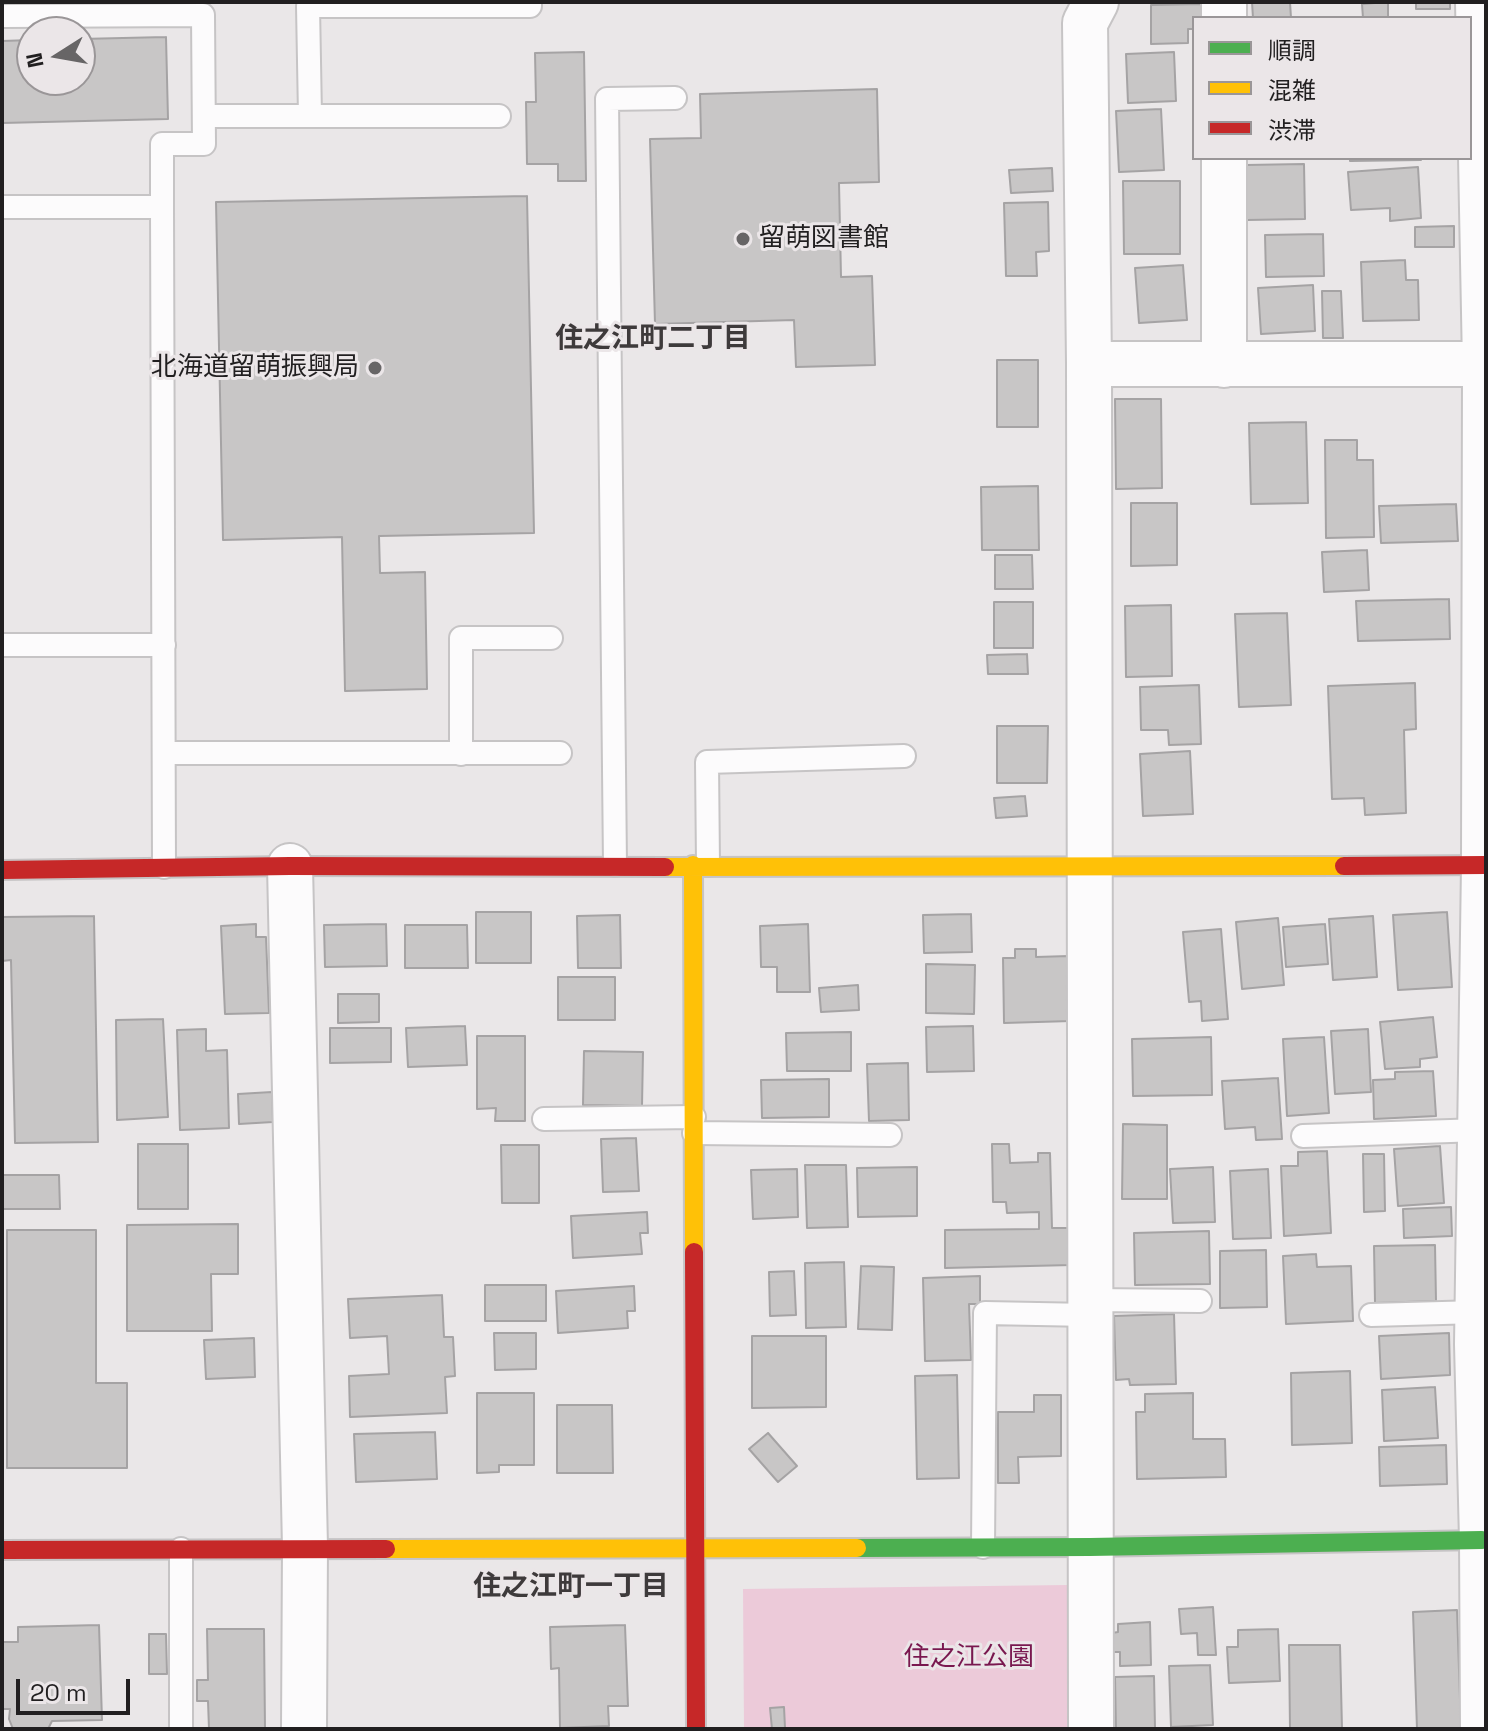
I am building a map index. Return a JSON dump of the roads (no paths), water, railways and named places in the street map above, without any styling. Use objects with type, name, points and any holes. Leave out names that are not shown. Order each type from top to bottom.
[{"type":"street","points":[[1091,1729],[1089,364],[1085,23],[1096,2]]},
{"type":"street","points":[[1478,2],[1485,364],[1485,865],[1480,1130],[1484,1728]]},
{"type":"street","points":[[1224,160],[1224,365]]},
{"type":"street","points":[[1089,364],[1485,364]]},
{"type":"street","points":[[696,1729],[694,1125],[700,865]]},
{"type":"street","points":[[2,870],[290,866],[1088,868],[1485,865]]},
{"type":"street","points":[[290,866],[305,1547],[304,1729]]},
{"type":"street","points":[[2,1550],[1090,1547],[1482,1540]]},
{"type":"lane","points":[[310,116],[308,4],[530,6],[530,2]]},
{"type":"lane","points":[[2,16],[203,15],[204,144],[162,144],[164,867]]},
{"type":"lane","points":[[615,865],[607,99],[675,98]]},
{"type":"lane","points":[[204,116],[499,116]]},
{"type":"lane","points":[[2,207],[162,207]]},
{"type":"lane","points":[[461,754],[461,638],[551,638]]},
{"type":"lane","points":[[2,645],[164,645]]},
{"type":"lane","points":[[164,753],[560,753]]},
{"type":"lane","points":[[700,865],[707,762],[904,756]]},
{"type":"lane","points":[[544,1119],[890,1135]]},
{"type":"lane","points":[[1303,1136],[1480,1130]]},
{"type":"lane","points":[[983,1547],[985,1313],[1200,1301]]},
{"type":"lane","points":[[1371,1315],[1480,1335]]},
{"type":"lane","points":[[181,1549],[181,1729]]},
{"type":"place","name":"留萌図書館","points":[[743,239]]},
{"type":"place","name":"北海道留萌振興局","points":[[375,368]]},
{"type":"district","name":"住之江町二丁目","points":[[653,339]]},
{"type":"district","name":"住之江町一丁目","points":[[571,1587]]},
{"type":"park label","name":"住之江公園","points":[[969,1658]]}]
